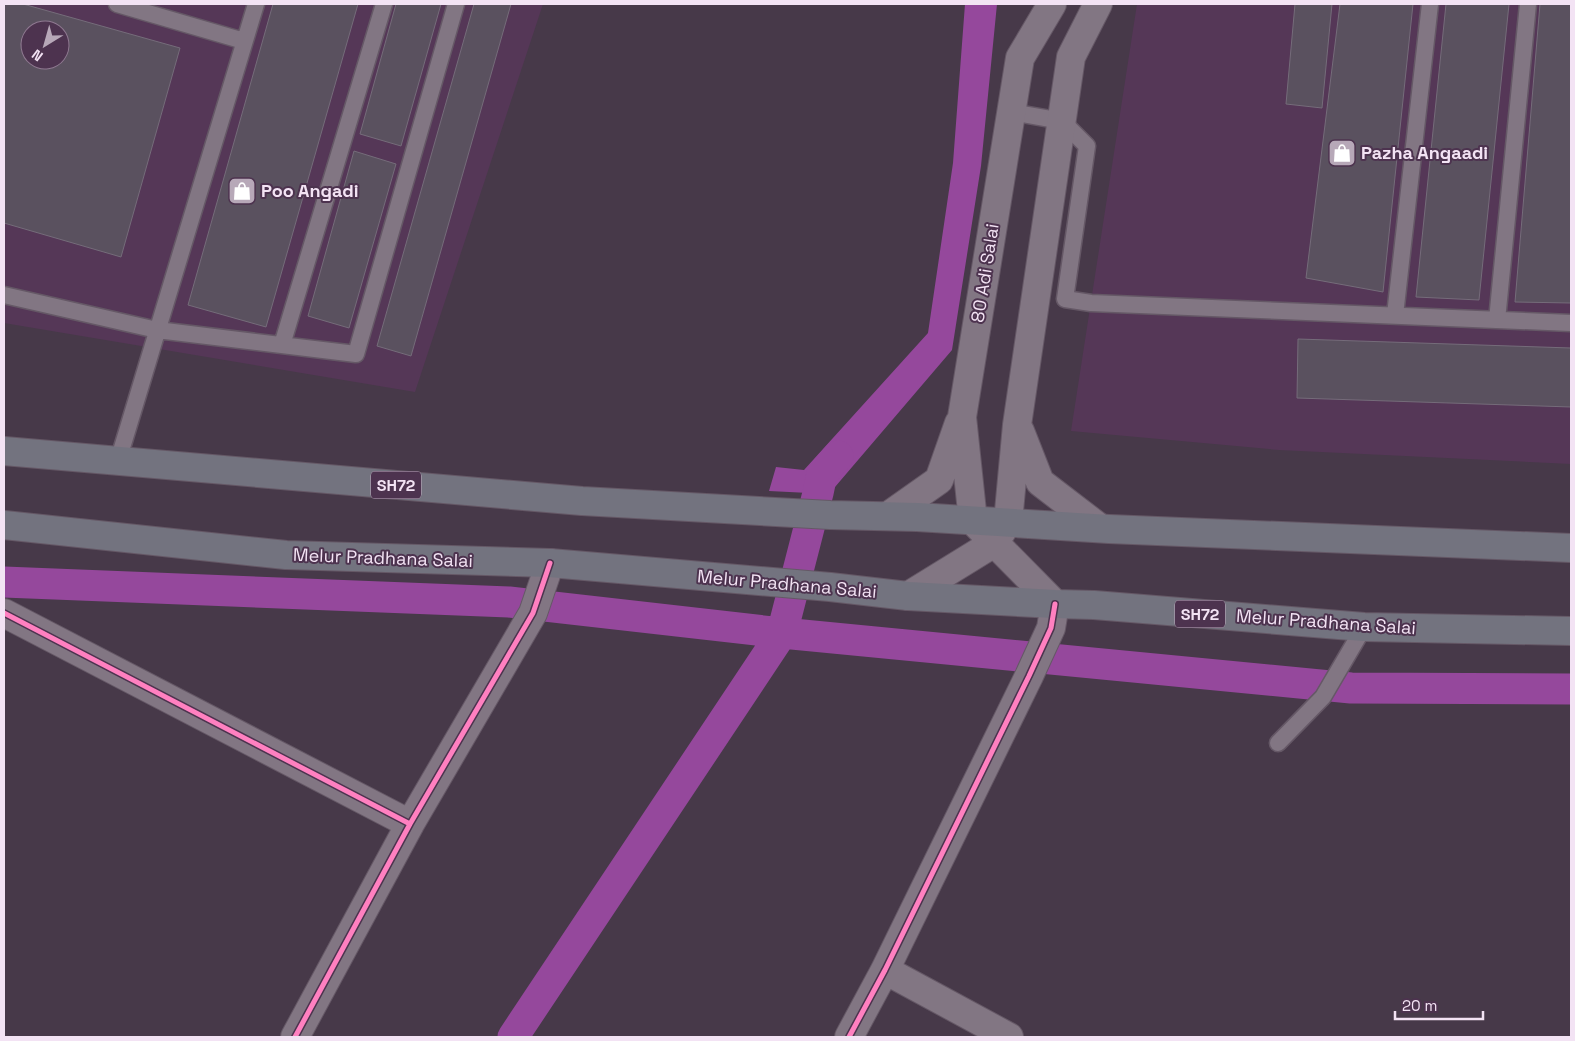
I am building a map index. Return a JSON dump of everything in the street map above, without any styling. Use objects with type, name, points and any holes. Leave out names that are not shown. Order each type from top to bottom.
[{"type":"main road","name":"SH72","points":[[4,451],[582,501],[973,521],[1001,533],[1100,528],[1571,548]]},
{"type":"main road","name":"Melur Pradhana Salai","points":[[4,525],[286,555],[550,563],[908,596],[1053,616],[1094,605],[1364,627],[1571,631]]},
{"type":"street","name":"80 Adi Salai","points":[[973,521],[962,417],[1020,58],[1052,4]]},
{"type":"street","points":[[849,1037],[885,970],[1029,676],[1053,616],[1001,533],[1071,57],[1098,4]]},
{"type":"street","points":[[888,516],[939,480],[962,417]]},
{"type":"street","points":[[1017,425],[1040,482],[1100,528]]},
{"type":"street","points":[[908,596],[1001,533]]},
{"type":"street","points":[[295,1037],[410,824],[534,612],[550,563]]},
{"type":"street","points":[[4,613],[410,824]]},
{"type":"street","points":[[885,970],[1009,1037]]},
{"type":"lane","points":[[117,4],[244,41]]},
{"type":"lane","points":[[118,461],[256,4]]},
{"type":"lane","points":[[282,345],[384,4]]},
{"type":"lane","points":[[4,294],[157,330],[356,354],[456,4]]},
{"type":"lane","points":[[1395,316],[1430,4]]},
{"type":"lane","points":[[1498,320],[1528,4]]},
{"type":"lane","points":[[1011,112],[1062,121],[1087,146],[1065,300],[1091,303],[1571,323]]},
{"type":"lane","points":[[1278,743],[1323,697],[1364,627]]},
{"type":"shaded area","name":"Poo Angadi","points":[[4,4],[543,4],[415,392],[4,323]]},
{"type":"shaded area","points":[[965,4],[997,4],[981,166],[952,350],[829,494],[769,491],[776,467],[804,470],[928,333],[953,163]]},
{"type":"shaded area","name":"Pazha Angaadi","points":[[1137,4],[1571,4],[1571,464],[1279,450],[1071,431]]},
{"type":"building","points":[[4,4],[23,4],[180,48],[121,257],[4,223]]},
{"type":"building","points":[[273,4],[358,4],[266,327],[188,305]]},
{"type":"building","points":[[396,4],[441,4],[401,146],[360,134]]},
{"type":"building","points":[[474,4],[511,4],[411,356],[377,346]]},
{"type":"building","points":[[1295,4],[1332,4],[1322,108],[1286,104]]},
{"type":"building","points":[[1340,4],[1413,4],[1383,292],[1306,278]]},
{"type":"building","points":[[1446,4],[1509,4],[1479,300],[1416,297]]},
{"type":"building","points":[[1540,4],[1571,4],[1571,303],[1515,302]]},
{"type":"building","points":[[354,151],[396,164],[349,328],[308,316]]},
{"type":"building","points":[[1298,339],[1571,348],[1571,407],[1297,398]]},
{"type":"waterway","points":[[513,1037],[782,633],[822,474],[838,456]]},
{"type":"waterway","points":[[4,582],[509,602],[782,633],[1351,688],[1571,689]]},
{"type":"cycle path","points":[[295,1037],[410,824],[533,613],[550,563]]},
{"type":"cycle path","points":[[849,1037],[885,970],[1029,676],[1051,628],[1055,604]]},
{"type":"cycle path","points":[[4,613],[410,824]]},
{"type":"place","name":"Pazha Angaadi","points":[[1342,153]]},
{"type":"place","name":"Poo Angadi","points":[[242,191]]}]
